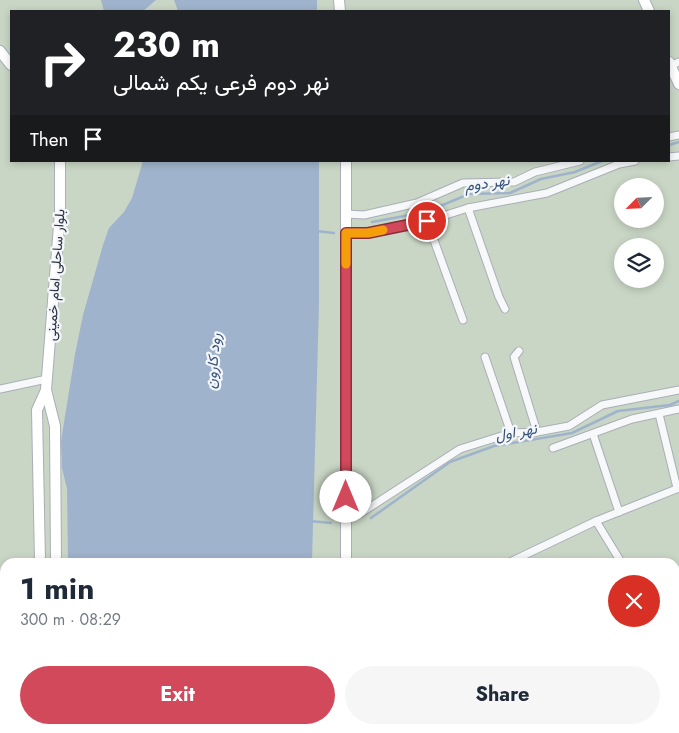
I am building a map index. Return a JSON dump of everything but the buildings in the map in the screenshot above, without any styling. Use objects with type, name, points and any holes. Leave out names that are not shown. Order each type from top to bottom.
[{"type":"street","points":[[0,51],[10,64]]},
{"type":"street","points":[[672,64],[679,84]]},
{"type":"street","name":"بلوار ساحلی امام خمینی","points":[[40,558],[37,410],[46,384],[60,213],[60,162]]},
{"type":"street","points":[[344,558],[346,515],[346,162]]},
{"type":"street","points":[[346,214],[364,215],[417,202],[463,183],[514,182],[535,172],[576,162]]},
{"type":"street","points":[[346,233],[368,233],[427,221],[468,208],[548,193],[619,164],[630,162]]},
{"type":"street","points":[[468,208],[499,297],[506,309]]},
{"type":"street","points":[[427,221],[463,320]]},
{"type":"street","points":[[518,350],[514,357],[537,432]]},
{"type":"street","points":[[485,357],[511,433]]},
{"type":"street","points":[[0,389],[46,384]]},
{"type":"street","name":"بلوار ساحلی امام خمینی","points":[[46,384],[55,426],[56,558]]},
{"type":"street","points":[[346,515],[361,513],[460,449],[511,433],[537,432],[569,426],[602,405],[679,390]]},
{"type":"street","points":[[553,448],[632,419],[679,409]]},
{"type":"street","points":[[518,558],[596,521],[678,488],[659,414]]},
{"type":"street","points":[[593,434],[619,512]]},
{"type":"street","points":[[596,521],[619,558]]},
{"type":"green space","points":[[0,0],[679,0],[679,558],[0,558]]},
{"type":"water","points":[[101,0],[156,0],[144,10],[104,10]]},
{"type":"water","points":[[174,0],[317,0],[317,10],[178,10]]},
{"type":"water","name":"رود کارون","points":[[143,162],[319,162],[319,303],[312,558],[68,558],[67,489],[62,468],[61,441],[75,354],[83,315],[109,228],[124,212],[132,198]]},
{"type":"waterway","name":"نهر دوم","points":[[670,145],[679,142]]},
{"type":"waterway","name":"نهر دوم","points":[[372,222],[426,212],[469,194],[510,193],[541,179],[575,172],[600,162]]},
{"type":"waterway","points":[[316,231],[334,233]]},
{"type":"waterway","name":"نهر اول","points":[[371,518],[450,462],[494,446],[572,433],[618,411],[670,405],[679,401]]},
{"type":"waterway","points":[[309,521],[331,523]]},
{"type":"slow traffic","points":[[346,264],[346,233],[368,233],[383,230]]},
{"type":"route","points":[[346,497],[346,233],[368,233],[427,221]]}]
